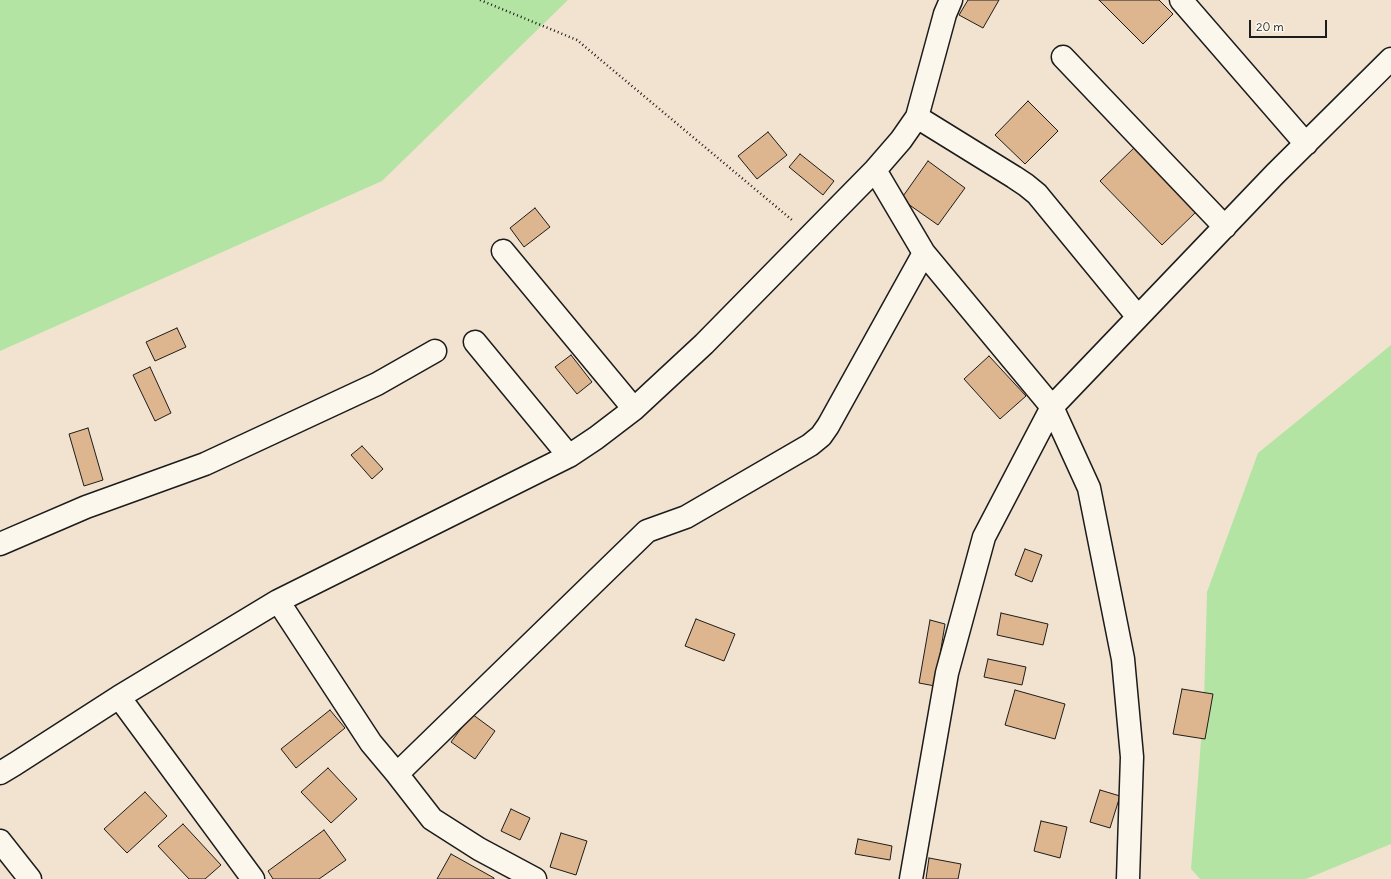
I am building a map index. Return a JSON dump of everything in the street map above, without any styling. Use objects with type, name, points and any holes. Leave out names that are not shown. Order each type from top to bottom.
[{"type":"street","points":[[0,773],[119,697],[278,601],[569,456],[596,438],[634,409],[704,344],[875,170],[901,140],[917,117],[944,14],[951,0]]},
{"type":"street","points":[[1181,0],[1306,144]]},
{"type":"street","points":[[1063,57],[1225,227]]},
{"type":"street","points":[[911,879],[947,672],[984,537],[1052,407],[1225,227],[1391,59]]},
{"type":"street","points":[[917,117],[1026,184],[1037,194],[1138,317]]},
{"type":"street","points":[[875,170],[924,253],[1052,407],[1089,488],[1123,659],[1132,757],[1128,879]]},
{"type":"street","points":[[503,251],[634,409]]},
{"type":"street","points":[[397,774],[647,531],[686,517],[810,445],[821,436],[924,253]]},
{"type":"street","points":[[475,342],[569,456]]},
{"type":"street","points":[[0,544],[86,507],[205,464],[377,384],[435,351]]},
{"type":"street","points":[[278,601],[372,743],[432,819],[479,849],[535,879]]},
{"type":"street","points":[[119,697],[253,879]]},
{"type":"street","points":[[0,841],[30,879]]},
{"type":"path","points":[[480,0],[577,40],[811,235]]},
{"type":"green space","points":[[0,0],[568,0],[382,181],[0,351]]},
{"type":"green space","points":[[1391,345],[1391,844],[1306,879],[1200,879],[1191,869],[1204,702],[1207,592],[1258,453]]},
{"type":"building","points":[[968,0],[999,0],[983,28],[959,15]]},
{"type":"building","points":[[1099,0],[1159,0],[1173,14],[1143,44]]},
{"type":"building","points":[[1028,101],[1058,131],[1025,164],[995,135]]},
{"type":"building","points":[[768,132],[787,155],[757,179],[738,156]]},
{"type":"building","points":[[1135,147],[1197,211],[1162,245],[1100,181]]},
{"type":"building","points":[[800,154],[834,181],[823,195],[789,167]]},
{"type":"building","points":[[928,161],[965,188],[938,225],[901,199]]},
{"type":"building","points":[[535,208],[550,227],[524,247],[510,228]]},
{"type":"building","points":[[177,328],[186,347],[155,361],[146,342]]},
{"type":"building","points":[[571,355],[592,382],[577,394],[555,367]]},
{"type":"building","points":[[989,356],[1026,396],[1000,419],[964,379]]},
{"type":"building","points":[[150,367],[171,413],[155,421],[133,375]]},
{"type":"building","points":[[88,428],[103,480],[84,486],[69,434]]},
{"type":"building","points":[[362,446],[383,469],[372,479],[351,455]]},
{"type":"building","points":[[1025,549],[1042,555],[1032,582],[1015,575]]},
{"type":"building","points":[[1001,613],[1048,624],[1043,645],[997,635]]},
{"type":"building","points":[[696,619],[735,634],[724,661],[685,646]]},
{"type":"building","points":[[930,620],[945,624],[935,686],[919,683]]},
{"type":"building","points":[[988,659],[1026,667],[1022,685],[984,677]]},
{"type":"building","points":[[1182,689],[1213,694],[1205,739],[1173,734]]},
{"type":"building","points":[[1015,690],[1065,704],[1055,739],[1005,725]]},
{"type":"building","points":[[330,710],[345,728],[296,768],[281,749]]},
{"type":"building","points":[[472,714],[495,731],[475,759],[451,742]]},
{"type":"building","points":[[328,768],[357,799],[331,823],[301,792]]},
{"type":"building","points":[[1100,790],[1120,796],[1110,828],[1090,822]]},
{"type":"building","points":[[145,792],[167,816],[127,853],[104,829]]},
{"type":"building","points":[[511,809],[530,818],[520,840],[501,831]]},
{"type":"building","points":[[1041,821],[1067,827],[1060,858],[1034,851]]},
{"type":"building","points":[[183,824],[221,865],[205,879],[189,879],[158,846]]},
{"type":"building","points":[[324,830],[346,860],[319,879],[273,879],[268,871]]},
{"type":"building","points":[[561,833],[587,841],[576,875],[550,867]]},
{"type":"building","points":[[858,839],[892,846],[890,860],[855,854]]},
{"type":"building","points":[[451,854],[494,878],[494,879],[437,879]]},
{"type":"building","points":[[929,858],[961,864],[958,879],[926,879]]}]
